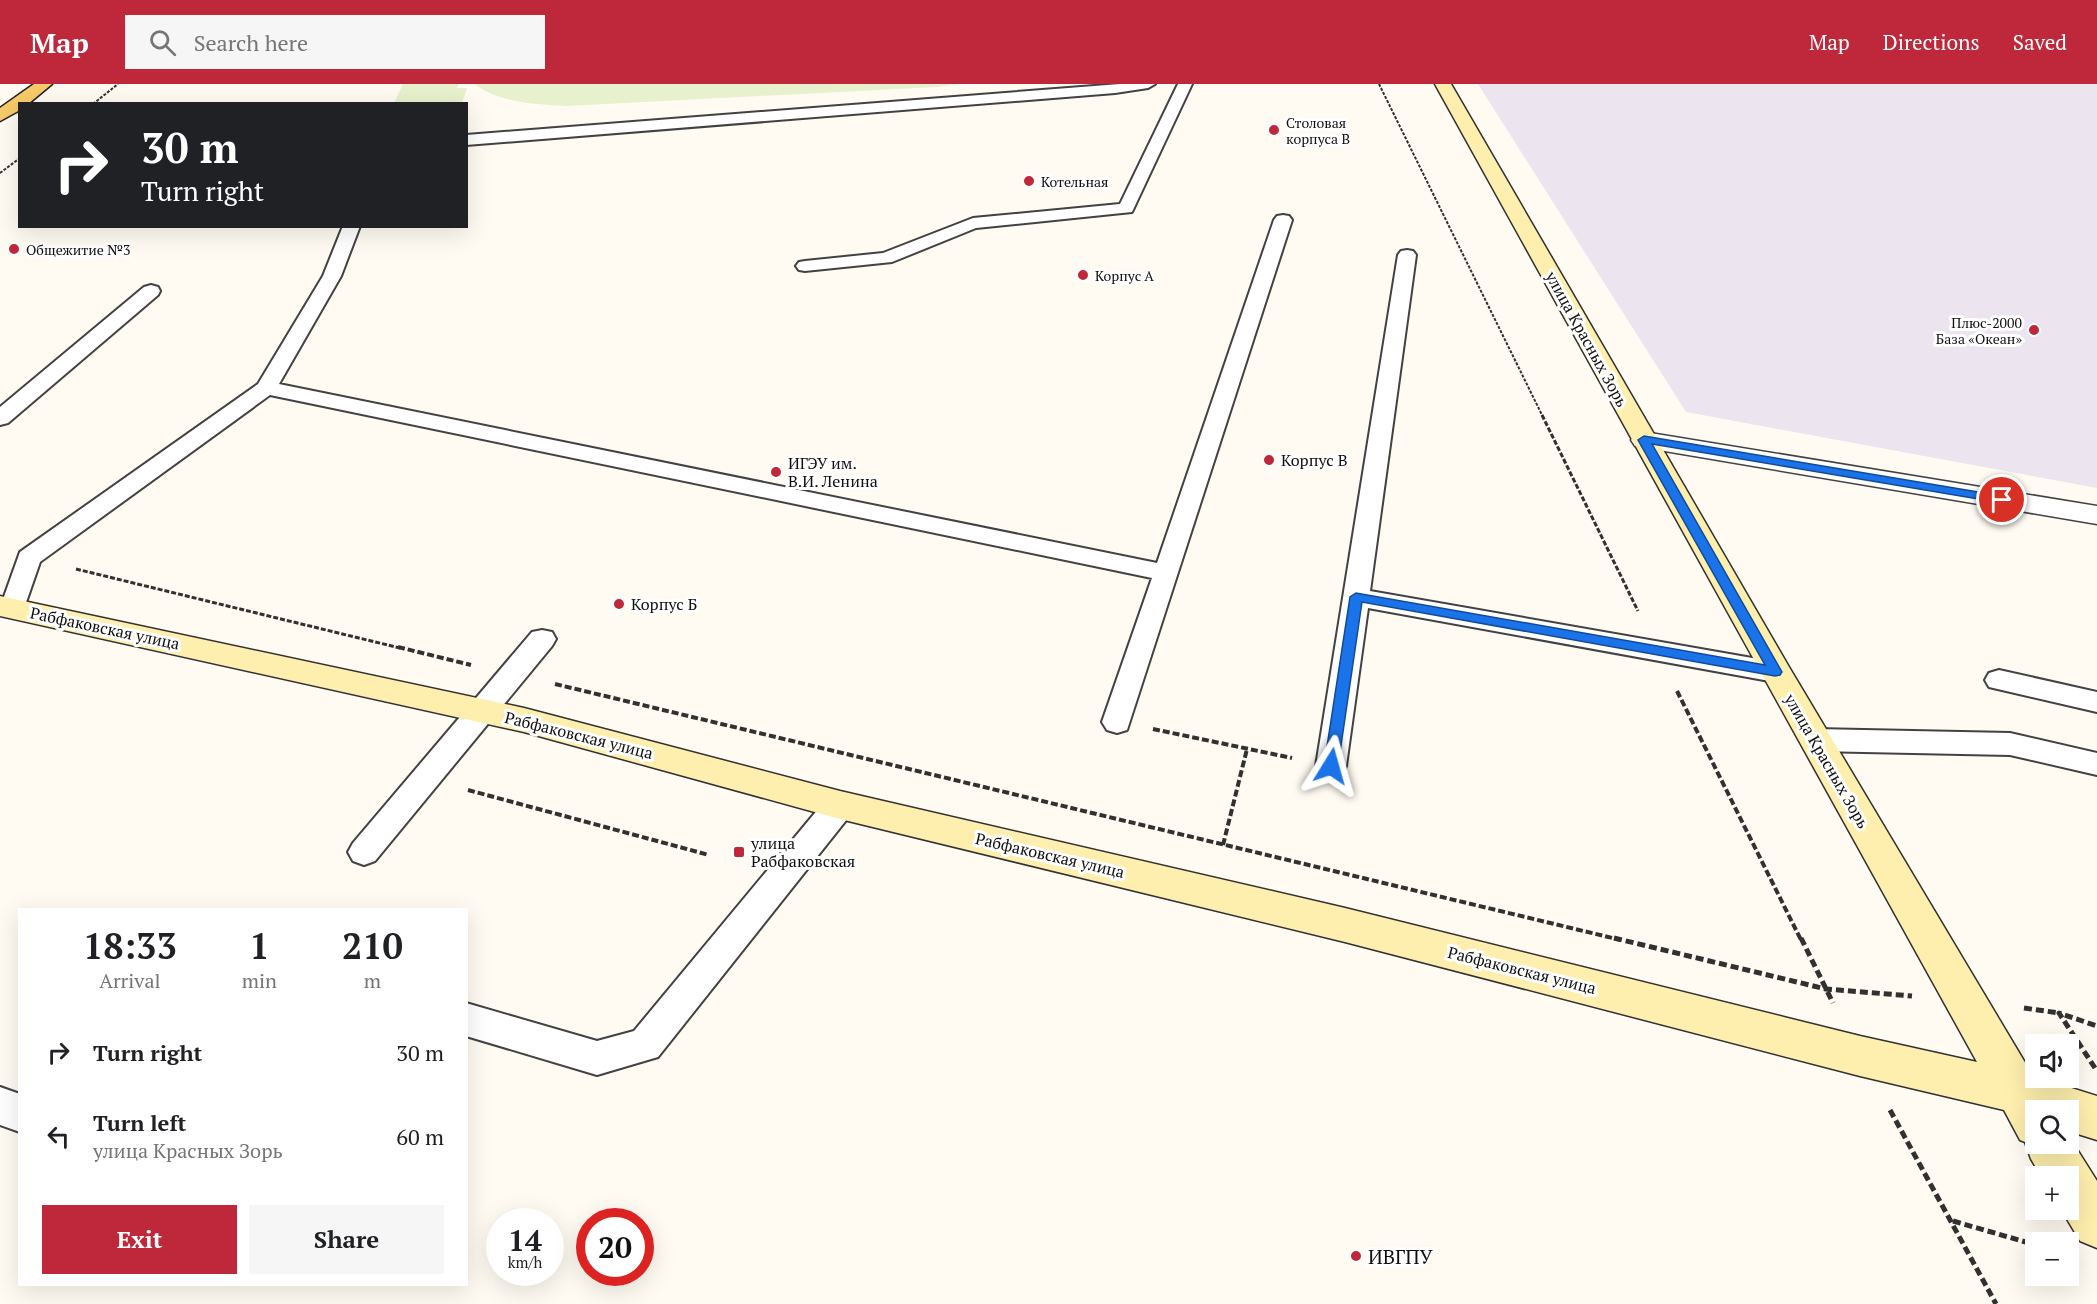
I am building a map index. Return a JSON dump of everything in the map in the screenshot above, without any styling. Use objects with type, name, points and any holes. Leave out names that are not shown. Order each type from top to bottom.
[{"type":"main road","points":[[19,102],[44,84]]},
{"type":"main road","points":[[0,116],[18,103]]},
{"type":"street","name":"улица Красных Зорь","points":[[1443,84],[1775,672],[2025,1108]]},
{"type":"street","points":[[1644,440],[2097,515]]},
{"type":"street","name":"Рабфаковская улица","points":[[4,611],[524,720],[840,805],[1345,925],[1860,1056],[2025,1108]]},
{"type":"street","name":"Рабфаковская улица","points":[[2079,1116],[2097,1118]]},
{"type":"street","points":[[2079,1195],[2097,1224]]},
{"type":"lane","points":[[468,140],[1114,89],[1148,84]]},
{"type":"lane","points":[[805,266],[886,258],[972,223],[1126,208],[1185,84]]},
{"type":"lane","points":[[1117,722],[1282,220]]},
{"type":"lane","points":[[4,611],[29,558],[266,388],[332,276],[351,228]]},
{"type":"lane","points":[[1331,766],[1407,255]]},
{"type":"lane","points":[[0,418],[151,291]]},
{"type":"lane","points":[[266,388],[1166,573]]},
{"type":"lane","points":[[1356,597],[1775,672]]},
{"type":"lane","points":[[364,852],[542,639]]},
{"type":"lane","points":[[1999,680],[2097,702]]},
{"type":"lane","points":[[1815,740],[2010,744],[2097,764]]},
{"type":"lane","points":[[468,1020],[597,1058],[645,1045],[840,805]]},
{"type":"lane","points":[[0,1106],[18,1112]]},
{"type":"path","points":[[96,102],[118,84]]},
{"type":"path","points":[[1379,84],[1826,989],[1860,1056],[1996,1304]]},
{"type":"path","points":[[0,173],[18,160]]},
{"type":"path","points":[[29,558],[1826,989]]},
{"type":"path","points":[[524,720],[555,684]]},
{"type":"path","points":[[1117,722],[1331,766]]},
{"type":"path","points":[[1223,845],[1247,749]]},
{"type":"path","points":[[461,788],[709,855]]},
{"type":"path","points":[[2097,1026],[2059,1013],[2097,1071]]},
{"type":"path","points":[[1952,1221],[2025,1242]]},
{"type":"shaded area","points":[[1478,84],[2097,84],[2097,488],[1686,412]]},
{"type":"green space","points":[[403,84],[459,84],[457,88],[467,88],[462,102],[394,102]]},
{"type":"green space","points":[[474,84],[957,84],[937,87],[566,106],[506,99]]},
{"type":"place","name":"Столовая корпуса В","points":[[1274,130]]},
{"type":"place","name":"Котельная","points":[[1029,181]]},
{"type":"place","name":"Общежитие №3","points":[[14,249]]},
{"type":"place","name":"Корпус А","points":[[1083,275]]},
{"type":"place","name":"Плюс-2000 База «Океан»","points":[[2034,330]]},
{"type":"place","name":"Корпус В","points":[[1269,460]]},
{"type":"place","name":"ИГЭУ им. В.И. Ленина","points":[[776,472]]},
{"type":"place","name":"Корпус Б","points":[[619,604]]},
{"type":"place","name":"улица Рабфаковская","points":[[739,852]]},
{"type":"place","name":"ИВГПУ","points":[[1356,1256]]},
{"type":"route","points":[[1331,766],[1356,597],[1775,672],[1644,440],[2002,500]]}]
